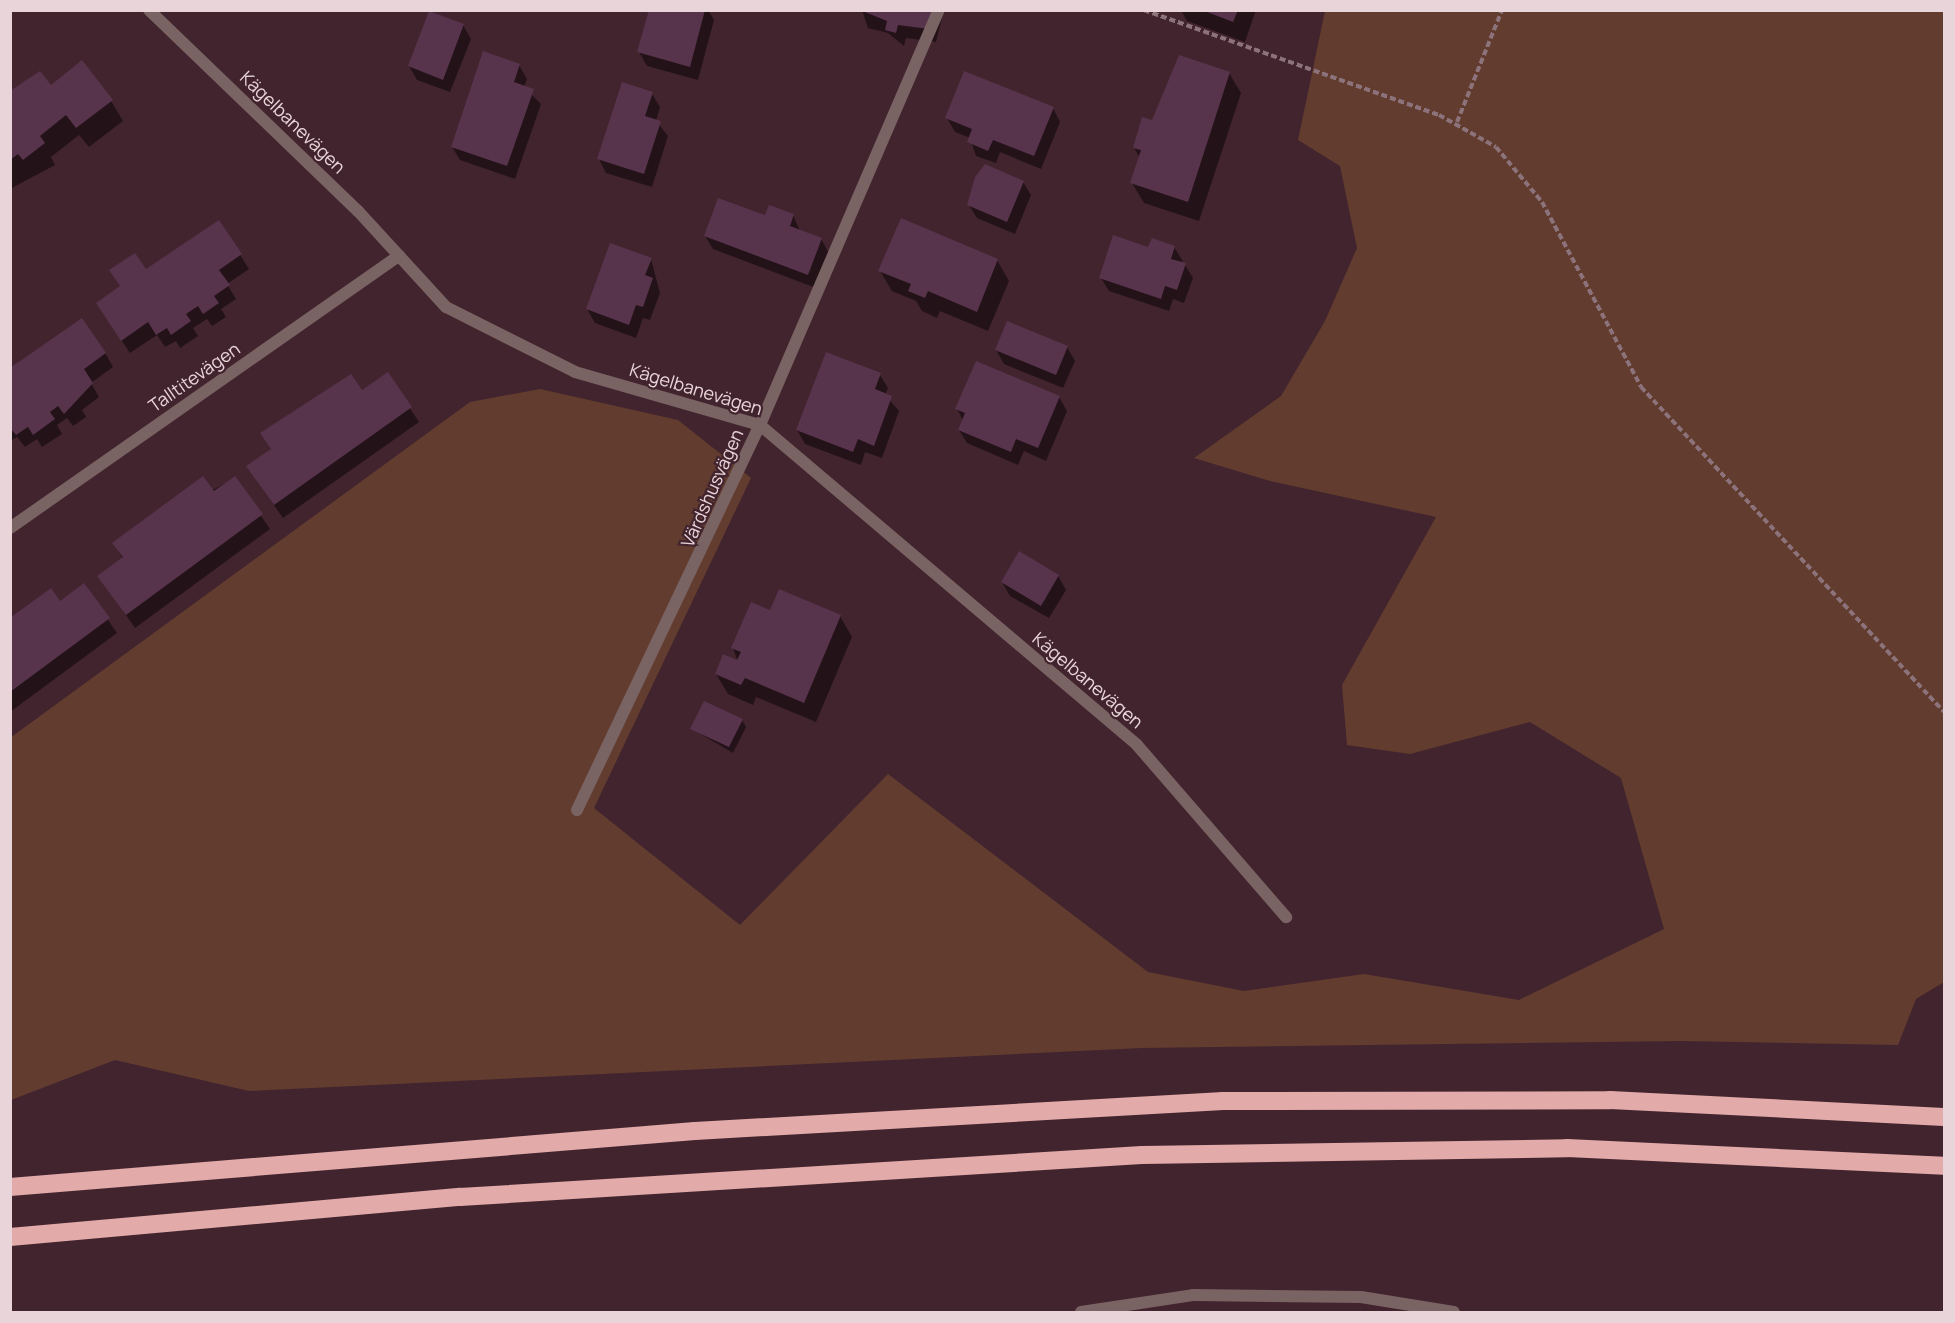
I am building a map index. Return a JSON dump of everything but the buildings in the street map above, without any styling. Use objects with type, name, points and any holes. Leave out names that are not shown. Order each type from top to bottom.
[{"type":"highway","points":[[10,1187],[695,1131],[1223,1101],[1610,1100],[1944,1117]]},
{"type":"highway","points":[[10,1237],[484,1196],[1142,1155],[1567,1148],[1944,1166]]},
{"type":"street","name":"Kägelbanevägen","points":[[149,10],[399,256],[446,307],[575,372],[760,425],[1137,745],[1286,917]]},
{"type":"street","name":"Värdshusvägen","points":[[577,810],[760,425],[939,10]]},
{"type":"street","name":"Talltitevägen","points":[[10,528],[399,256]]},
{"type":"street","points":[[1081,1312],[1193,1295],[1361,1297],[1454,1312]]},
{"type":"path","points":[[1144,10],[1457,122],[1496,147],[1542,202],[1618,351],[1670,423],[1944,712]]},
{"type":"path","points":[[1457,122],[1503,10]]},
{"type":"shaded area","points":[[1325,11],[1944,11],[1944,982],[1916,999],[1898,1045],[1681,1041],[1142,1048],[249,1091],[115,1060],[11,1100],[10,738],[470,402],[540,389],[678,420],[751,478],[594,808],[740,925],[888,774],[1148,972],[1244,991],[1364,974],[1519,1000],[1664,929],[1621,778],[1530,722],[1410,754],[1347,745],[1342,685],[1436,517],[1270,481],[1194,458],[1281,396],[1325,321],[1357,248],[1340,166],[1298,140]]}]
